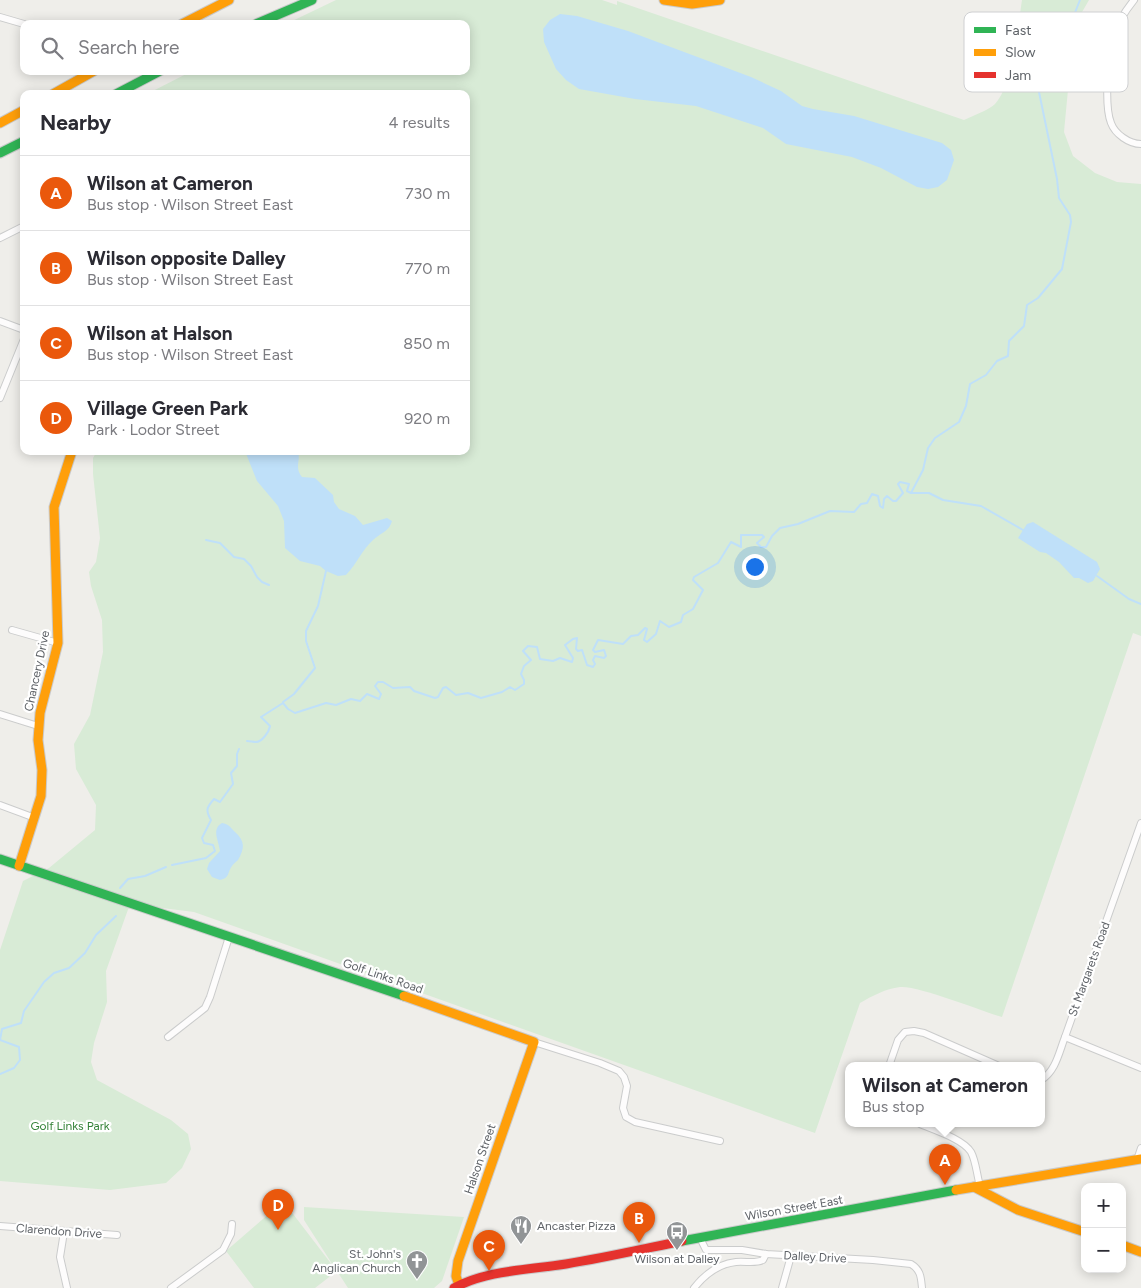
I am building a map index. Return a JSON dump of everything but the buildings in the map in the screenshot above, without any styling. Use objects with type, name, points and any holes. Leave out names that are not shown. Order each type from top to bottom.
[{"type":"main road","points":[[190,20],[229,0]]},
{"type":"main road","points":[[259,20],[298,0]]},
{"type":"main road","points":[[265,20],[312,0]]},
{"type":"main road","points":[[664,0],[673,3],[694,4],[720,0]]},
{"type":"main road","points":[[60,90],[87,75]]},
{"type":"main road","points":[[124,90],[153,75]]},
{"type":"main road","points":[[0,123],[20,112]]},
{"type":"main road","points":[[0,153],[20,143]]},
{"type":"main road","name":"Chancery Drive","points":[[19,866],[41,796],[42,784],[38,726],[58,643],[54,507],[71,455]]},
{"type":"main road","name":"Golf Links Road","points":[[0,859],[399,994],[534,1042]]},
{"type":"main road","name":"Halson Street","points":[[456,1286],[458,1261],[534,1042]]},
{"type":"main road","name":"Wilson Street East","points":[[456,1286],[496,1275],[594,1259],[974,1187],[1139,1159]]},
{"type":"main road","points":[[993,1184],[998,1199]]},
{"type":"main road","points":[[974,1187],[1018,1210]]},
{"type":"main road","points":[[974,1187],[997,1204],[1081,1231]]},
{"type":"main road","points":[[1126,1246],[1141,1252]]},
{"type":"street","points":[[1125,12],[1134,0]]},
{"type":"street","points":[[0,17],[20,23]]},
{"type":"street","points":[[1109,92],[1108,113],[1112,125],[1122,137],[1133,144],[1141,144]]},
{"type":"street","points":[[0,238],[20,228]]},
{"type":"street","points":[[0,321],[20,328]]},
{"type":"street","points":[[0,398],[20,349]]},
{"type":"street","points":[[12,630],[58,643]]},
{"type":"street","points":[[0,714],[38,726]]},
{"type":"street","points":[[0,805],[35,818]]},
{"type":"street","name":"St Margarets Road","points":[[1045,1078],[1049,1075],[1055,1065],[1141,823]]},
{"type":"street","points":[[168,1037],[204,1008],[210,997],[229,937]]},
{"type":"street","points":[[890,1062],[898,1040],[905,1032],[914,1031],[924,1033],[990,1062]]},
{"type":"street","points":[[1065,1037],[1141,1068]]},
{"type":"street","name":"Golf Links Road","points":[[534,1042],[619,1071],[624,1077],[627,1086],[623,1108],[626,1117],[635,1122],[720,1141]]},
{"type":"street","points":[[927,1127],[959,1141],[971,1152],[974,1187]]},
{"type":"street","points":[[1139,1159],[1141,1148]]},
{"type":"street","points":[[171,1288],[179,1286],[223,1250],[231,1234],[232,1224]]},
{"type":"street","name":"Clarendon Drive","points":[[0,1226],[118,1235]]},
{"type":"street","points":[[64,1232],[60,1257],[66,1288]]},
{"type":"street","name":"Dalley Drive","points":[[700,1238],[706,1250],[742,1250],[766,1254],[912,1264],[920,1272],[922,1288]]},
{"type":"street","points":[[694,1288],[720,1265],[736,1262],[759,1262],[764,1260],[766,1254]]},
{"type":"street","points":[[782,1288],[792,1256]]},
{"type":"green space","name":"Golf Links Park","points":[[336,0],[602,0],[617,5],[617,1],[964,120],[985,111],[995,104],[1002,92],[1068,92],[1064,132],[1073,156],[1095,173],[1117,182],[1141,184],[1141,636],[1133,633],[1002,1017],[908,987],[889,989],[860,1003],[815,1133],[194,912],[130,904],[106,971],[107,1002],[94,1043],[91,1062],[97,1080],[171,1120],[188,1134],[191,1149],[182,1168],[166,1183],[110,1190],[0,1181],[0,950],[23,881],[49,868],[95,830],[96,805],[76,769],[74,744],[90,715],[103,652],[102,620],[91,586],[89,572],[96,562],[100,538],[93,474],[95,455],[470,455],[470,90],[155,90],[184,75],[470,75],[470,20],[294,20]]},
{"type":"green space","points":[[1022,0],[1089,0],[1082,12],[1020,12]]},
{"type":"green space","points":[[278,1206],[290,1210],[336,1270],[304,1220],[304,1207],[464,1217],[442,1281],[434,1288],[348,1288],[337,1271],[315,1288],[254,1288],[226,1251]]},
{"type":"water","points":[[560,14],[577,16],[628,31],[751,77],[781,91],[802,106],[854,116],[942,143],[951,150],[954,160],[947,180],[938,187],[928,189],[917,187],[881,168],[852,157],[786,144],[763,128],[696,106],[635,99],[579,89],[566,80],[556,69],[544,42],[543,29],[550,20]]},
{"type":"water","points":[[247,455],[299,455],[298,470],[302,477],[315,478],[333,495],[334,502],[339,509],[355,516],[363,525],[387,518],[392,521],[391,525],[369,544],[346,575],[338,576],[320,566],[300,561],[285,548],[284,521],[278,506],[257,481]]},
{"type":"water","points":[[1033,522],[1097,562],[1100,569],[1093,581],[1088,583],[1079,578],[1074,578],[1059,562],[1018,538],[1027,524]]},
{"type":"water","points":[[222,823],[229,826],[238,835],[243,848],[227,877],[220,880],[212,877],[207,869],[209,863],[220,851],[216,832]]},
{"type":"waterway","points":[[1075,12],[1080,0]]},
{"type":"waterway","points":[[911,493],[923,470],[928,448],[935,438],[959,422],[966,406],[970,384],[986,375],[997,361],[1008,356],[1009,341],[1024,326],[1027,305],[1038,298],[1062,269],[1071,222],[1070,215],[1059,198],[1057,179],[1039,92]]},
{"type":"waterway","points":[[247,741],[258,742],[263,739],[270,726],[261,717],[283,703],[295,713],[326,703],[336,705],[351,699],[360,701],[367,694],[379,699],[381,694],[375,686],[378,682],[383,682],[393,688],[410,687],[414,691],[435,698],[446,687],[456,695],[468,693],[481,698],[502,692],[510,687],[515,690],[524,684],[521,674],[524,666],[531,660],[523,651],[528,646],[537,647],[540,659],[553,661],[560,658],[572,662],[573,658],[565,645],[577,638],[576,649],[578,651],[582,650],[587,665],[593,667],[595,656],[604,658],[606,656],[604,650],[595,652],[593,650],[598,640],[623,644],[631,636],[638,635],[645,628],[647,629],[644,640],[647,642],[656,634],[660,621],[669,627],[681,622],[683,615],[693,609],[703,590],[693,580],[694,577],[718,563],[731,542],[741,547],[741,535],[762,535],[764,537],[757,543],[761,547],[766,547],[772,536],[780,528],[798,524],[830,511],[854,512],[861,504],[867,503],[872,494],[878,496],[880,506],[883,508],[884,499],[887,496],[896,501],[903,493],[898,484],[900,482],[909,484],[907,491],[911,493]]},
{"type":"waterway","points":[[911,493],[929,493],[943,500],[981,506],[1023,530]]},
{"type":"waterway","points":[[206,540],[220,543],[234,557],[244,559],[251,566],[257,577],[269,585]]},
{"type":"waterway","points":[[283,702],[294,694],[315,668],[306,641],[306,631],[318,606],[326,571]]},
{"type":"waterway","points":[[1097,576],[1129,599],[1141,604]]},
{"type":"waterway","points":[[172,865],[206,858],[215,851],[213,845],[204,843],[202,838],[211,820],[208,809],[214,799],[220,802],[233,784],[231,773],[237,766],[239,749]]},
{"type":"waterway","points":[[120,888],[128,879],[145,876],[166,867]]},
{"type":"waterway","points":[[0,1074],[14,1068],[20,1060],[19,1047],[0,1040],[2,1029],[21,1023],[24,1011],[44,982],[54,973],[69,968],[85,953],[96,935],[116,916]]},
{"type":"traffic: fast","points":[[265,20],[312,0]]},
{"type":"traffic: fast","points":[[124,90],[152,75]]},
{"type":"traffic: fast","points":[[0,153],[20,143]]},
{"type":"traffic: fast","points":[[0,859],[404,996]]},
{"type":"traffic: fast","points":[[682,1241],[956,1190]]},
{"type":"traffic: slow","points":[[190,20],[229,0]]},
{"type":"traffic: slow","points":[[664,0],[692,4],[720,0]]},
{"type":"traffic: slow","points":[[60,90],[87,75]]},
{"type":"traffic: slow","points":[[0,123],[20,112]]},
{"type":"traffic: slow","points":[[19,866],[41,796],[42,770],[38,740],[40,713],[58,643],[54,507],[71,455]]},
{"type":"traffic: slow","points":[[404,996],[534,1042],[458,1261],[456,1276],[459,1285]]},
{"type":"traffic: slow","points":[[956,1190],[1141,1159]]},
{"type":"traffic: slow","points":[[974,1187],[1018,1210],[1081,1231]]},
{"type":"traffic: slow","points":[[1126,1246],[1141,1252]]},
{"type":"traffic: jam","points":[[454,1288],[494,1274],[580,1262],[682,1241]]},
{"type":"place","name":"Wilson at Cameron","points":[[945,1185]]},
{"type":"place","name":"Village Green Park","points":[[278,1230]]},
{"type":"place","name":"Wilson opposite Dalley","points":[[639,1243]]},
{"type":"place","name":"Ancaster Pizza","points":[[521,1245]]},
{"type":"place","name":"Wilson at Dalley","points":[[677,1251]]},
{"type":"place","name":"Wilson at Halson","points":[[489,1271]]},
{"type":"place","name":"St. John's Anglican Church","points":[[417,1280]]}]
